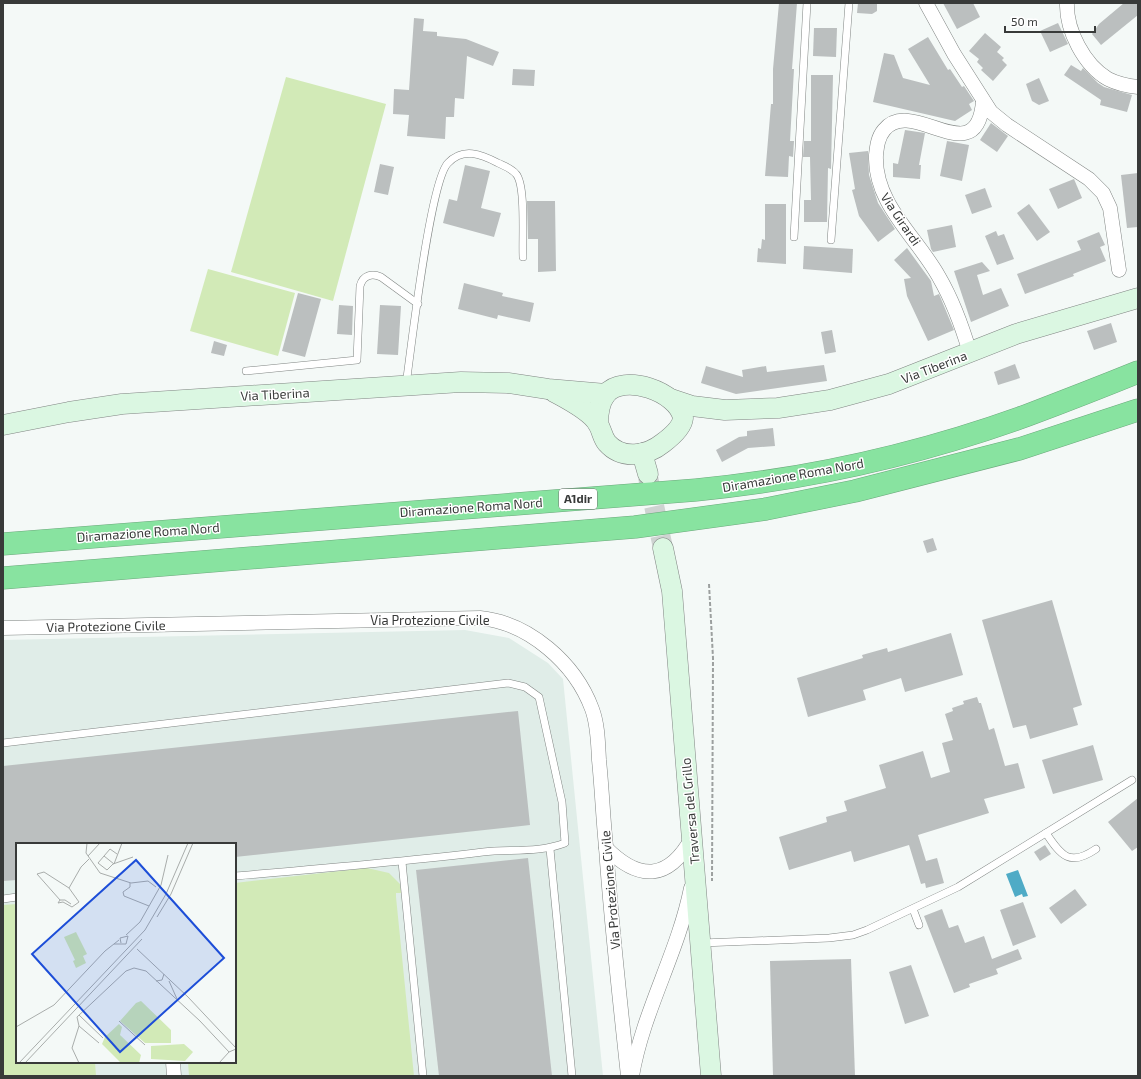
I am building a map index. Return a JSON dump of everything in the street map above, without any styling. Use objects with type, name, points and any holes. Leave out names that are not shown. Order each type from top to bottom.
[{"type":"highway","name":"Diramazione Roma Nord","points":[[3,544],[680,491],[768,482],[835,469],[936,444],[1028,415],[1138,372]]},
{"type":"highway","name":"Diramazione Roma Nord","points":[[3,578],[635,527],[766,509],[855,491],[1019,450],[1138,410]]},
{"type":"main road","name":"Via Tiberina","points":[[3,425],[69,412],[122,404],[406,385],[478,382],[508,383],[548,389],[606,394],[617,388],[637,386],[654,389],[671,399],[692,406],[725,410],[783,407],[830,400],[894,382],[1016,334],[1138,298]]},
{"type":"main road","name":"Via Tiberina","points":[[548,389],[574,404],[598,424],[604,438],[612,448],[624,454],[642,454],[659,446],[680,428],[725,410]]},
{"type":"main road","points":[[598,424],[599,409],[606,394]]},
{"type":"main road","name":"Via Tiberina","points":[[671,399],[682,413],[683,422],[680,428]]},
{"type":"main road","points":[[642,454],[648,474]]},
{"type":"main road","name":"Traversa del Grillo","points":[[663,548],[672,591],[711,1076]]},
{"type":"street","points":[[926,3],[983,102],[994,116],[1100,189],[1110,208],[1120,270]]},
{"type":"street","points":[[1067,3],[1073,34],[1092,64],[1102,74],[1113,81],[1138,87]]},
{"type":"street","name":"Via Girardi","points":[[970,353],[958,317],[940,278],[883,194],[877,178],[876,157],[879,138],[891,123],[906,120],[950,132],[964,133],[973,128],[980,120],[983,102]]},
{"type":"street","name":"Via Protezione Civile","points":[[3,628],[480,618],[505,622],[528,634],[553,653],[577,680],[589,703],[597,731],[606,848],[628,1076]]},
{"type":"street","points":[[606,848],[618,860],[632,868],[646,872],[658,871],[678,859],[692,838]]},
{"type":"street","points":[[632,1076],[646,1025],[679,934],[688,904],[694,866]]},
{"type":"street","points":[[173,1063],[174,1076]]},
{"type":"lane","points":[[794,237],[807,3]]},
{"type":"lane","points":[[831,240],[849,3]]},
{"type":"lane","points":[[406,385],[430,227],[441,175],[448,163],[460,155],[471,153],[481,155],[511,169],[516,174],[522,188],[523,257]]},
{"type":"lane","points":[[246,371],[357,360],[360,286],[362,280],[367,276],[374,274],[381,277],[418,304]]},
{"type":"lane","points":[[3,743],[508,683],[525,686],[539,697],[562,802],[564,843],[550,849],[505,850],[402,862],[236,876]]},
{"type":"lane","points":[[700,943],[845,936],[873,927],[962,885],[1132,780]]},
{"type":"lane","points":[[1046,833],[1058,851],[1071,858],[1080,858],[1096,849]]},
{"type":"lane","points":[[550,849],[572,1076]]},
{"type":"lane","points":[[402,862],[423,1076]]},
{"type":"lane","points":[[3,899],[16,897]]},
{"type":"lane","points":[[913,909],[919,925]]},
{"type":"path","points":[[709,584],[713,658],[712,888]]},
{"type":"shaded area","points":[[465,630],[509,638],[548,663],[563,679],[603,1076],[3,1076],[3,640]]},
{"type":"green space","points":[[286,77],[386,104],[333,301],[231,272]]},
{"type":"green space","points":[[208,269],[295,293],[278,356],[190,331]]},
{"type":"green space","points":[[367,868],[389,873],[400,884],[401,893],[396,893],[396,897],[414,1076],[189,1076],[188,1063],[236,1063],[236,883]]},
{"type":"green space","points":[[16,904],[16,1063],[95,1063],[96,1076],[3,1076],[3,905]]},
{"type":"water","points":[[1018,870],[1028,896],[1023,897],[1022,894],[1015,897],[1006,874]]},
{"type":"building","points":[[779,3],[797,3],[792,69],[794,69],[790,141],[794,141],[793,157],[789,156],[788,177],[765,176],[771,104],[773,104],[773,69]]},
{"type":"building","points":[[858,3],[877,3],[877,11],[872,14],[857,13]]},
{"type":"building","points":[[943,3],[973,3],[980,17],[957,29]]},
{"type":"building","points":[[1124,3],[1138,3],[1138,15],[1101,45],[1092,34],[1099,24]]},
{"type":"building","points":[[414,18],[424,19],[423,31],[437,32],[437,36],[466,39],[499,52],[493,66],[467,56],[464,99],[455,98],[454,117],[446,117],[445,139],[407,136],[409,115],[393,114],[394,89],[409,90]]},
{"type":"building","points":[[1058,23],[1068,44],[1050,52],[1040,31]]},
{"type":"building","points":[[814,28],[837,28],[836,57],[813,56]]},
{"type":"building","points":[[985,33],[1001,47],[997,52],[1004,58],[1002,60],[1007,65],[993,81],[981,70],[983,68],[977,62],[979,59],[969,51]]},
{"type":"building","points":[[928,37],[948,70],[950,69],[974,101],[969,104],[972,110],[955,121],[873,102],[884,53],[894,55],[903,78],[930,85],[908,49]]},
{"type":"building","points":[[1071,65],[1081,71],[1083,68],[1104,87],[1132,95],[1127,112],[1100,105],[1101,100],[1064,75]]},
{"type":"building","points":[[513,69],[535,70],[534,86],[512,85]]},
{"type":"building","points":[[811,75],[833,75],[831,169],[828,168],[827,222],[804,222],[804,200],[811,200],[810,157],[803,157],[804,141],[811,141]]},
{"type":"building","points":[[1039,78],[1049,101],[1039,105],[1032,101],[1026,84]]},
{"type":"building","points":[[991,123],[1008,136],[997,152],[980,140]]},
{"type":"building","points":[[905,130],[925,133],[919,165],[921,165],[920,179],[893,177],[893,163],[898,164]]},
{"type":"building","points":[[947,141],[969,145],[962,181],[940,176]]},
{"type":"building","points":[[868,151],[869,175],[878,203],[895,229],[878,242],[859,216],[852,190],[855,189],[849,153]]},
{"type":"building","points":[[380,164],[394,167],[388,195],[374,192]]},
{"type":"building","points":[[465,165],[490,171],[481,208],[501,213],[494,237],[443,223],[449,199],[457,201]]},
{"type":"building","points":[[1138,173],[1138,227],[1127,228],[1121,175]]},
{"type":"building","points":[[1074,179],[1082,198],[1058,209],[1049,189]]},
{"type":"building","points":[[985,188],[992,207],[972,214],[965,195]]},
{"type":"building","points":[[527,201],[555,201],[556,271],[538,272],[538,239],[528,239]]},
{"type":"building","points":[[765,204],[786,204],[786,264],[757,262],[758,248],[761,249],[762,239],[765,240]]},
{"type":"building","points":[[1029,204],[1050,232],[1037,241],[1017,213]]},
{"type":"building","points":[[952,225],[956,247],[933,252],[927,230]]},
{"type":"building","points":[[996,231],[998,236],[1004,234],[1014,259],[997,265],[985,236]]},
{"type":"building","points":[[1099,232],[1105,245],[1100,247],[1106,261],[1073,274],[1074,276],[1025,294],[1017,274],[1081,250],[1077,241]]},
{"type":"building","points":[[804,246],[853,249],[852,273],[803,269]]},
{"type":"building","points":[[907,248],[931,281],[934,296],[939,294],[954,330],[928,341],[907,296],[904,279],[911,278],[894,260]]},
{"type":"building","points":[[982,262],[990,271],[977,275],[983,295],[1001,288],[1009,306],[971,322],[954,271]]},
{"type":"building","points":[[464,283],[503,293],[502,296],[534,303],[530,322],[498,315],[497,319],[458,309]]},
{"type":"building","points":[[298,293],[321,299],[305,357],[282,351]]},
{"type":"building","points":[[339,305],[353,306],[352,335],[337,334]]},
{"type":"building","points":[[380,305],[401,306],[398,355],[377,354]]},
{"type":"building","points":[[1111,323],[1117,342],[1094,350],[1087,331]]},
{"type":"building","points":[[832,330],[836,352],[825,354],[821,332]]},
{"type":"building","points":[[214,341],[227,345],[224,356],[211,353]]},
{"type":"building","points":[[1015,364],[1020,378],[998,385],[994,372]]},
{"type":"building","points":[[824,365],[827,381],[736,394],[701,383],[706,366],[743,377],[742,370],[766,366],[767,372]]},
{"type":"building","points":[[773,428],[775,446],[748,448],[722,462],[716,450],[739,437],[747,436],[747,431]]},
{"type":"building","points":[[933,538],[937,550],[927,553],[923,541]]},
{"type":"building","points":[[1052,600],[1082,705],[1073,708],[1078,725],[1030,739],[1026,725],[1013,728],[982,620]]},
{"type":"building","points":[[951,633],[963,675],[905,692],[901,678],[863,690],[866,700],[808,717],[797,678],[863,658],[862,655],[887,648],[888,652]]},
{"type":"building","points":[[977,697],[979,703],[981,703],[989,730],[994,728],[1005,766],[1018,763],[1025,788],[984,799],[989,813],[918,835],[926,861],[937,858],[944,883],[926,888],[925,883],[921,884],[909,845],[854,862],[851,851],[789,870],[779,837],[827,822],[826,817],[847,811],[844,801],[886,788],[879,765],[923,751],[931,778],[950,772],[942,743],[953,740],[945,714],[953,711],[952,708],[964,704],[963,701]]},
{"type":"building","points":[[518,711],[530,825],[236,857],[236,843],[16,843],[16,880],[3,881],[3,766]]},
{"type":"building","points":[[1093,745],[1103,780],[1053,794],[1042,760]]},
{"type":"building","points":[[1138,798],[1138,847],[1132,851],[1108,822]]},
{"type":"building","points":[[1045,845],[1051,854],[1040,861],[1034,852]]},
{"type":"building","points":[[528,858],[552,1076],[439,1076],[416,870]]},
{"type":"building","points":[[1075,889],[1087,905],[1061,924],[1049,908]]},
{"type":"building","points":[[1023,902],[1036,937],[1013,946],[1000,910]]},
{"type":"building","points":[[942,909],[949,928],[958,925],[965,943],[984,936],[992,959],[1018,949],[1022,959],[996,969],[998,974],[969,984],[970,987],[954,993],[924,916]]},
{"type":"building","points":[[851,959],[855,1076],[773,1076],[770,961]]},
{"type":"building","points":[[911,965],[929,1016],[905,1024],[889,972]]},
{"type":"tunnel","points":[[648,477],[663,548]]}]
